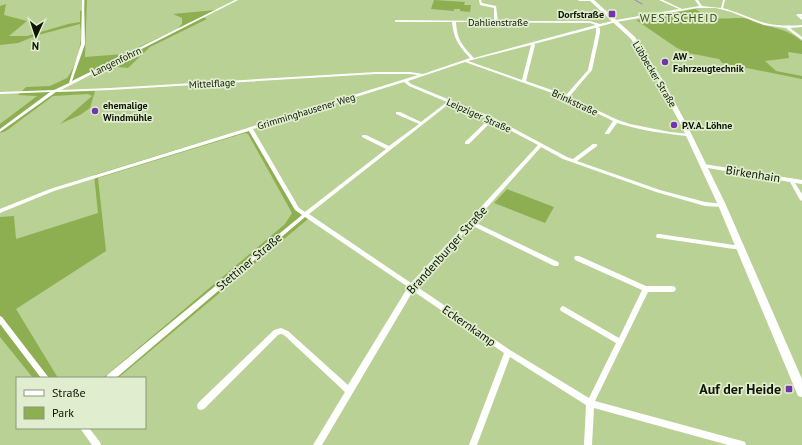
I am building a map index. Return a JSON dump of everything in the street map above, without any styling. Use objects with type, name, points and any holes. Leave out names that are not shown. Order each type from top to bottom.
[{"type":"main road","name":"Lübbecker Straße","points":[[591,0],[616,21],[633,38],[643,51],[661,82],[704,166],[722,205],[802,392]]},
{"type":"street","points":[[70,82],[83,44],[83,0]]},
{"type":"street","name":"Langenfohrn","points":[[0,131],[53,92],[70,82],[237,0]]},
{"type":"street","points":[[480,0],[481,4],[495,7],[496,22]]},
{"type":"street","points":[[578,0],[591,0]]},
{"type":"street","points":[[660,0],[681,9]]},
{"type":"street","points":[[696,0],[701,6]]},
{"type":"street","points":[[722,8],[724,0]]},
{"type":"street","points":[[616,21],[701,6],[722,8],[757,22],[787,27],[802,26]]},
{"type":"street","points":[[802,14],[798,15],[802,19]]},
{"type":"street","name":"Dahlienstraße","points":[[396,21],[590,22],[598,26]]},
{"type":"street","name":"Grimminghausener Weg","points":[[0,211],[52,190],[405,81],[465,61],[616,21]]},
{"type":"street","points":[[454,22],[454,36],[458,43],[473,59]]},
{"type":"street","points":[[567,97],[590,70],[598,33],[598,26]]},
{"type":"street","points":[[787,27],[802,39]]},
{"type":"street","points":[[524,81],[533,45],[531,43]]},
{"type":"street","name":"Brinkstraße","points":[[465,61],[468,64],[524,81],[567,97],[616,121],[688,135]]},
{"type":"street","name":"Mittelflage","points":[[0,93],[53,92],[376,73],[415,73],[424,75]]},
{"type":"street","name":"Leipziger Straße","points":[[405,81],[410,85],[492,119],[540,146],[573,161],[658,191],[705,204],[722,205]]},
{"type":"street","name":"Stettiner Straße","points":[[111,377],[306,214],[449,102]]},
{"type":"street","points":[[398,113],[421,123]]},
{"type":"street","points":[[467,143],[492,119]]},
{"type":"street","points":[[607,133],[616,121]]},
{"type":"street","name":"Eckernkamp","points":[[250,128],[297,209],[508,352],[590,404],[742,445]]},
{"type":"street","points":[[364,136],[389,148]]},
{"type":"street","points":[[573,161],[595,145]]},
{"type":"street","name":"Brandenburger Straße","points":[[318,445],[412,286],[540,146]]},
{"type":"street","name":"Birkenhain","points":[[704,166],[802,182]]},
{"type":"street","points":[[792,181],[802,199]]},
{"type":"street","points":[[471,223],[556,264]]},
{"type":"street","points":[[659,236],[741,248]]},
{"type":"street","points":[[577,258],[646,289],[673,289]]},
{"type":"street","points":[[588,445],[590,404],[646,289]]},
{"type":"street","points":[[563,309],[620,342]]},
{"type":"street","points":[[0,319],[44,377]]},
{"type":"street","points":[[201,406],[276,332],[281,331],[286,333],[349,391]]},
{"type":"street","points":[[473,445],[508,352]]},
{"type":"street","points":[[85,429],[97,445]]},
{"type":"green space","points":[[85,0],[87,0],[85,57],[124,54],[177,29],[182,24],[182,18],[173,14],[216,10],[203,17],[207,19],[150,47],[128,68],[109,66],[56,92],[95,91],[90,108],[80,115],[60,124],[92,96],[88,94],[53,96],[6,131],[0,133],[0,124],[37,96],[18,95],[26,87],[50,86],[67,78],[77,59],[81,31],[80,24],[38,35],[18,43],[0,45],[0,6],[6,4],[4,15],[27,21],[9,36],[27,36],[80,22],[80,11],[84,10]]},
{"type":"green space","points":[[434,0],[465,2],[464,5],[471,5],[470,12],[460,11],[460,9],[454,9],[454,11],[431,9]]},
{"type":"green space","points":[[695,9],[713,18],[746,18],[757,23],[780,29],[796,37],[802,41],[802,54],[788,52],[789,58],[765,61],[776,71],[802,76],[802,79],[722,63],[719,59],[688,53],[677,48],[636,20]]},
{"type":"green space","points":[[247,128],[296,210],[308,219],[119,377],[104,377],[285,224],[292,213],[248,134],[245,133],[98,178],[106,251],[16,309],[57,377],[32,377],[0,337],[0,217],[14,216],[16,239],[98,213],[94,175]]},
{"type":"green space","points":[[507,189],[554,207],[545,223],[494,203]]},
{"type":"waterway","points":[[635,0],[642,4]]},
{"type":"place","name":"Dorfstraße","points":[[612,14]]},
{"type":"place","name":"AW - Fahrzeugtechnik","points":[[665,62]]},
{"type":"place","name":"ehemalige Windmühle","points":[[95,111]]},
{"type":"place","name":"P.V.A. Löhne","points":[[674,125]]},
{"type":"place","name":"Auf der Heide","points":[[789,389]]},
{"type":"district","name":"WESTSCHEID","points":[[679,18]]}]
